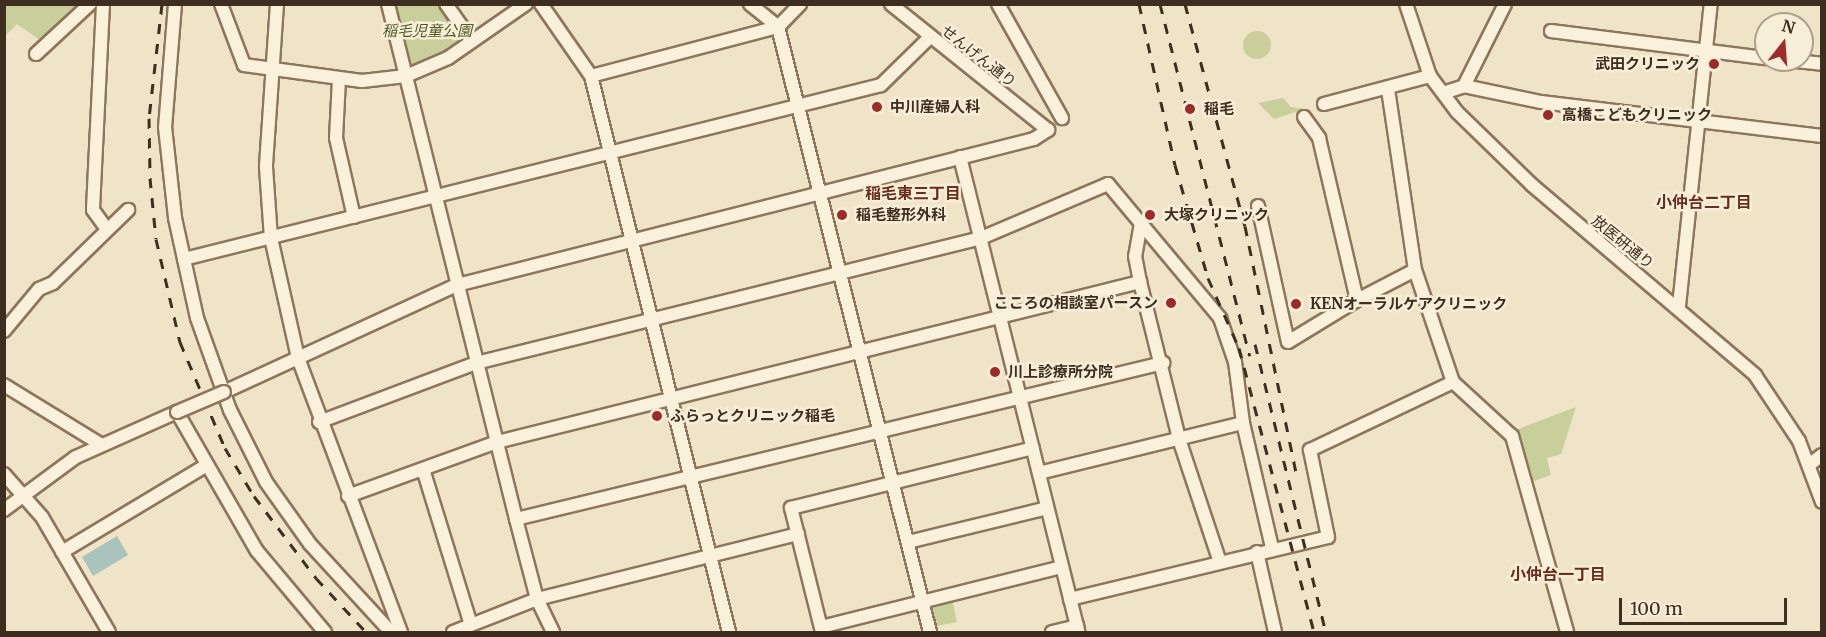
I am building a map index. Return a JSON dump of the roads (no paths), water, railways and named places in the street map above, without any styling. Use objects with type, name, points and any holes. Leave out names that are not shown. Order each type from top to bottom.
[{"type":"street","points":[[36,54],[90,4]]},
{"type":"street","points":[[104,4],[93,210],[107,229]]},
{"type":"street","points":[[175,4],[165,127],[184,259],[197,318],[224,392],[288,516],[391,633]]},
{"type":"street","points":[[221,4],[239,60],[271,72],[339,79],[406,76],[472,41],[526,4]]},
{"type":"street","points":[[278,4],[271,72],[266,168],[271,238],[298,358],[319,422],[401,633]]},
{"type":"street","points":[[388,4],[516,519],[537,599],[553,633]]},
{"type":"street","points":[[446,4],[472,41]]},
{"type":"street","points":[[541,4],[591,76],[729,633]]},
{"type":"street","points":[[750,4],[778,27],[930,633]]},
{"type":"street","points":[[591,76],[778,27],[800,4]]},
{"type":"street","name":"せんげん通り","points":[[891,4],[1048,130],[960,157]]},
{"type":"street","points":[[999,4],[1062,118]]},
{"type":"street","name":"放医研通り","points":[[1406,4],[1430,76],[1443,93],[1532,185],[1733,351],[1771,394],[1809,465],[1821,502]]},
{"type":"street","points":[[1464,86],[1505,4]]},
{"type":"street","points":[[1678,306],[1711,4]]},
{"type":"street","points":[[1551,32],[1754,56]]},
{"type":"street","points":[[184,259],[881,86],[930,37]]},
{"type":"street","points":[[1324,104],[1388,90],[1430,76]]},
{"type":"street","points":[[339,79],[336,138],[354,217]]},
{"type":"street","points":[[1443,93],[1464,86],[1541,102],[1821,136]]},
{"type":"street","points":[[1388,90],[1415,270],[1452,382],[1512,436],[1567,633]]},
{"type":"street","points":[[1304,117],[1319,138],[1357,300]]},
{"type":"street","points":[[4,510],[100,444],[224,392],[457,285],[960,157],[1078,629],[1052,633]]},
{"type":"street","points":[[319,422],[476,363],[981,238],[1108,184],[1220,318],[1235,362],[1243,423],[1272,548]]},
{"type":"street","points":[[1258,206],[1288,342],[1357,300],[1415,270]]},
{"type":"street","points":[[4,331],[39,288],[53,284],[128,210]]},
{"type":"street","points":[[1141,223],[1135,256],[1140,282],[1163,363],[1179,439],[1220,562]]},
{"type":"street","points":[[348,496],[497,442],[1140,282]]},
{"type":"street","points":[[516,519],[1019,394],[1163,363]]},
{"type":"street","points":[[1070,599],[1272,548],[1328,537],[1310,450],[1452,382]]},
{"type":"street","points":[[4,385],[100,444]]},
{"type":"street","points":[[177,412],[205,466],[271,570],[325,633]]},
{"type":"street","points":[[1039,473],[1243,423]]},
{"type":"street","points":[[1033,448],[792,508],[821,630],[922,601],[1062,567]]},
{"type":"street","points":[[1809,465],[1821,455]]},
{"type":"street","points":[[62,552],[205,466]]},
{"type":"street","points":[[423,469],[471,625]]},
{"type":"street","points":[[4,474],[27,494],[109,633]]},
{"type":"street","points":[[908,542],[1047,508]]},
{"type":"street","points":[[453,633],[537,599],[798,534]]},
{"type":"street","points":[[1257,552],[1275,633]]},
{"type":"water","points":[[117,536],[128,555],[93,576],[82,557]]},
{"type":"railway","points":[[162,4],[149,118],[150,178],[156,239],[180,342],[225,448],[254,496],[316,578],[366,632]]},
{"type":"railway","points":[[1139,4],[1175,165],[1208,278],[1239,348],[1314,632]]},
{"type":"railway","points":[[1160,4],[1250,356]]},
{"type":"railway","points":[[1185,4],[1245,226],[1297,477]]},
{"type":"railway","points":[[1255,344],[1326,632]]},
{"type":"place","name":"武田クリニック","points":[[1714,64]]},
{"type":"place","name":"中川産婦人科","points":[[877,107]]},
{"type":"place","name":"稲毛","points":[[1190,109]]},
{"type":"place","name":"高橋こどもクリニック","points":[[1548,115]]},
{"type":"place","name":"稲毛整形外科","points":[[842,215]]},
{"type":"place","name":"大塚クリニック","points":[[1150,215]]},
{"type":"place","name":"こころの相談室パースン","points":[[1171,303]]},
{"type":"place","name":"KENオーラルケアクリニック","points":[[1296,304]]},
{"type":"place","name":"川上診療所分院","points":[[995,372]]},
{"type":"place","name":"ふらっとクリニック稲毛","points":[[657,416]]},
{"type":"district","name":"稲毛東三丁目","points":[[913,193]]},
{"type":"district","name":"小仲台二丁目","points":[[1704,202]]},
{"type":"district","name":"小仲台一丁目","points":[[1558,574]]},
{"type":"park label","name":"稲毛児童公園","points":[[427,31]]}]
